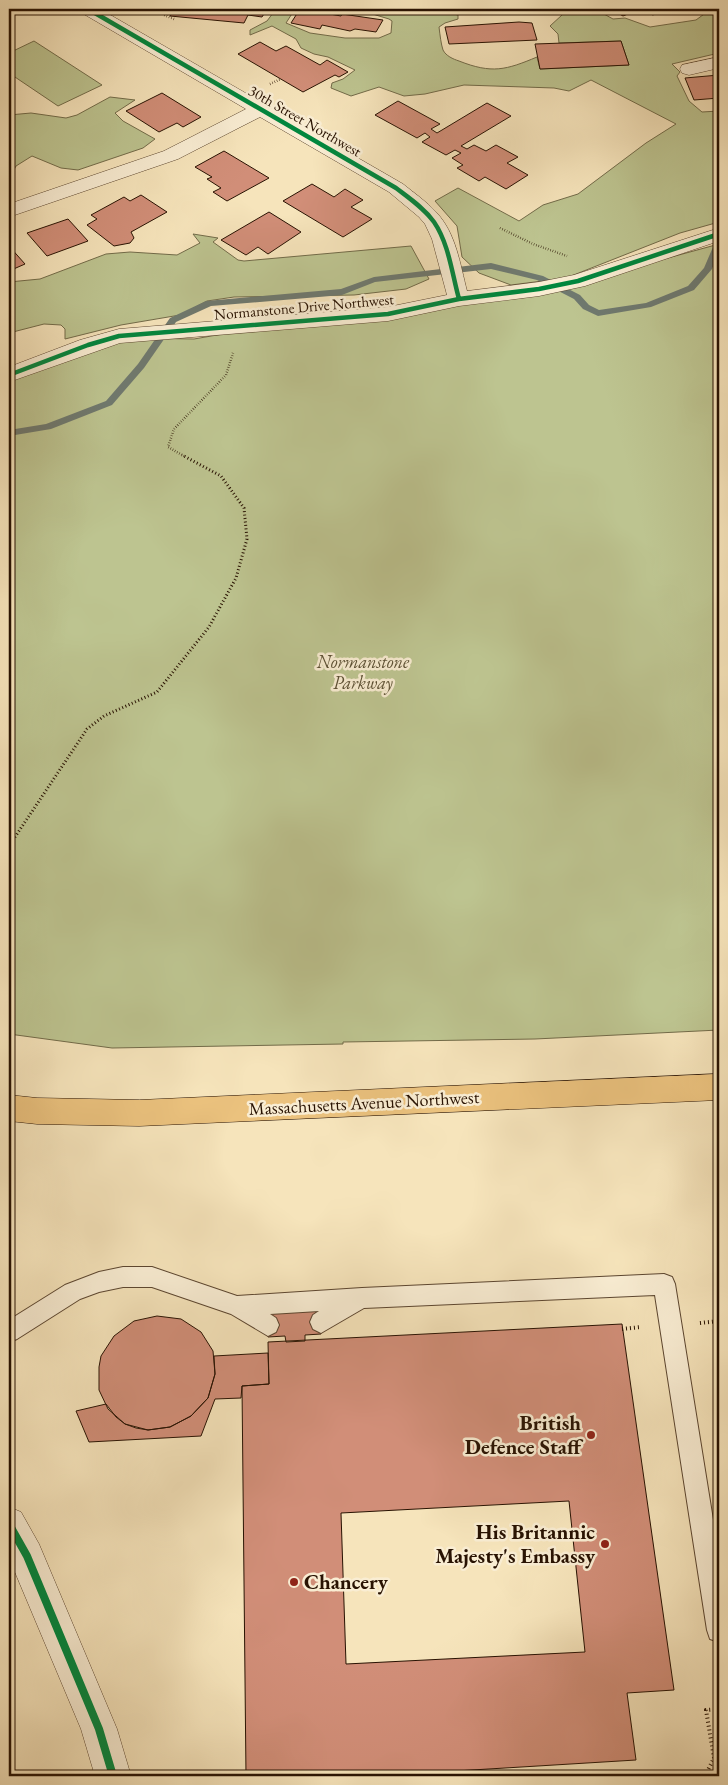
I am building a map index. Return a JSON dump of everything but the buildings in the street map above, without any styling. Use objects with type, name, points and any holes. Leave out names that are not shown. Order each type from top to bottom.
[{"type":"main road","name":"Massachusetts Avenue Northwest","points":[[9,1108],[37,1111],[139,1113],[719,1087]]},
{"type":"street","name":"30th Street Northwest","points":[[88,9],[396,188],[421,208],[435,224],[459,298]]},
{"type":"street","points":[[689,69],[719,63]]},
{"type":"street","points":[[9,211],[165,158],[260,109]]},
{"type":"street","name":"Normanstone Drive Northwest","points":[[9,375],[88,345],[119,336],[388,314],[459,298],[539,289],[578,281],[712,237]]},
{"type":"street","points":[[9,1524],[27,1556],[99,1729],[113,1776]]},
{"type":"lane","points":[[9,1332],[73,1292],[99,1282],[123,1277],[152,1277],[237,1306],[268,1325]]},
{"type":"lane","points":[[237,1306],[362,1298],[664,1284],[719,1630]]},
{"type":"lane","points":[[321,1322],[362,1298]]},
{"type":"path","points":[[160,9],[164,15],[174,19]]},
{"type":"path","points":[[500,228],[533,244],[569,257],[607,261],[620,268]]},
{"type":"path","points":[[9,846],[87,729],[104,716],[157,692],[209,627],[236,578],[247,538],[244,508],[221,476],[168,447],[174,429],[226,375],[234,350]]},
{"type":"path","points":[[691,1323],[719,1322]]},
{"type":"path","points":[[622,1329],[650,1327]]},
{"type":"path","points":[[705,1776],[714,1758],[706,1710],[719,1709]]},
{"type":"green space","points":[[276,9],[295,9],[286,23],[310,33],[345,38],[379,38],[391,33],[392,21],[356,9],[408,9],[446,12],[458,15],[458,19],[439,27],[443,50],[450,57],[481,68],[499,69],[537,57],[540,69],[629,65],[621,41],[559,43],[558,34],[550,26],[562,15],[556,9],[595,9],[613,19],[625,18],[650,27],[696,20],[711,9],[719,9],[719,53],[672,64],[680,72],[677,76],[689,101],[702,112],[719,111],[719,222],[680,233],[566,278],[511,285],[479,273],[462,257],[457,226],[435,201],[458,188],[519,221],[543,205],[578,194],[646,143],[676,124],[591,80],[569,91],[554,88],[464,85],[425,94],[404,96],[379,87],[351,96],[331,88],[332,83],[343,79],[355,70],[328,57],[314,54],[301,48],[296,39],[272,26],[250,35],[250,30],[267,21]]},
{"type":"green space","points":[[34,41],[102,85],[58,106],[9,73],[9,53]]},
{"type":"green space","points":[[110,97],[135,100],[115,113],[123,121],[155,139],[143,148],[78,170],[61,168],[32,156],[16,166],[9,179],[9,147],[14,134],[9,133],[9,115],[31,113],[66,118],[77,115]]},
{"type":"green space","points":[[193,234],[218,238],[213,242],[238,260],[244,261],[411,246],[429,279],[406,289],[354,295],[234,297],[207,301],[180,315],[121,325],[65,339],[65,329],[61,325],[44,324],[9,333],[9,282],[40,279],[106,254],[130,252],[177,255],[200,243]]},
{"type":"green space","name":"Normanstone Parkway","points":[[719,244],[719,1030],[535,1039],[112,1048],[9,1034],[9,381],[21,375],[130,338],[194,339],[321,317],[522,298]]},
{"type":"waterway","points":[[9,433],[48,427],[109,403],[141,366],[173,320],[209,303],[342,292],[374,280],[491,266],[540,278],[577,297],[586,307],[598,313],[648,305],[691,288],[708,269],[719,242]]},
{"type":"cycle path","points":[[88,9],[396,188],[426,212],[439,230],[459,299]]},
{"type":"cycle path","points":[[9,375],[88,345],[119,336],[388,314],[459,299],[539,289],[578,281],[719,234]]},
{"type":"cycle path","points":[[9,1524],[27,1556],[99,1729],[113,1776]]},
{"type":"place","name":"British Defence Staff","points":[[591,1435]]},
{"type":"place","name":"His Britannic Majesty's Embassy","points":[[605,1544]]},
{"type":"place","name":"Chancery","points":[[294,1582]]}]
